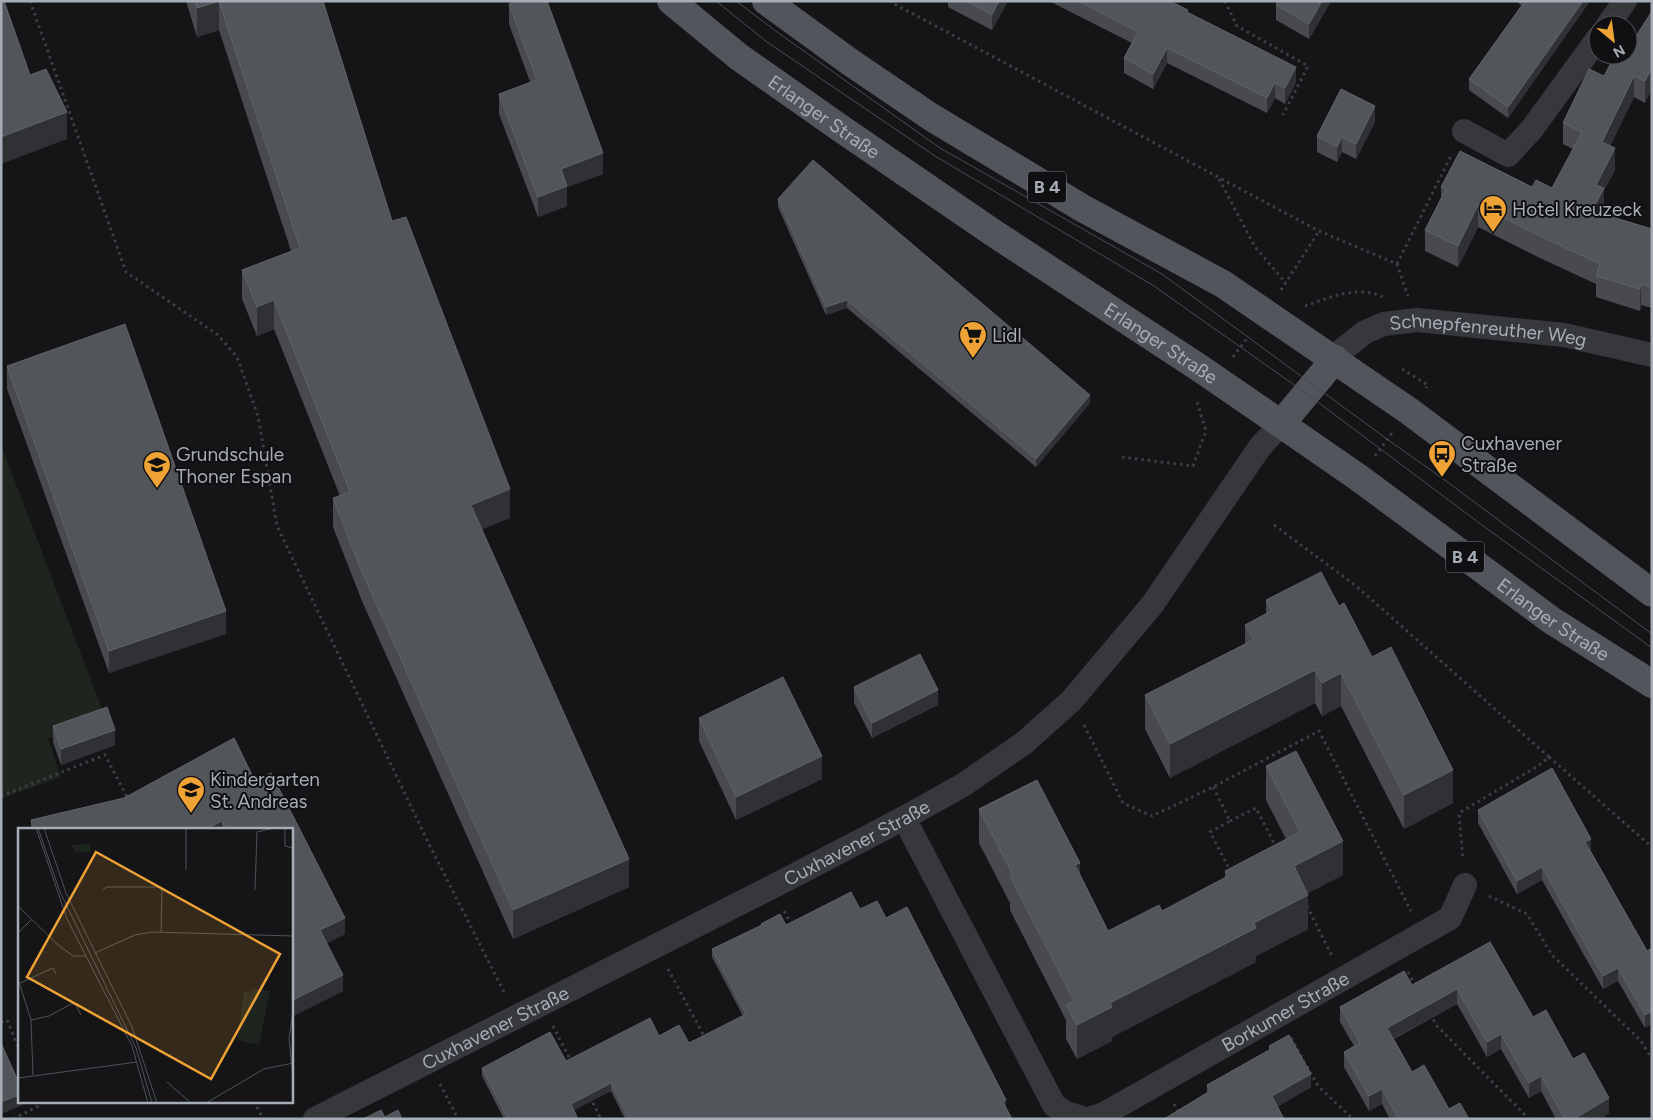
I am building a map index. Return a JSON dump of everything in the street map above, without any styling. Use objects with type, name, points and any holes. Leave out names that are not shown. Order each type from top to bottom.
[{"type":"main road","name":"Erlanger Straße","points":[[672,1],[739,57],[842,130],[1282,424],[1359,478],[1551,620],[1652,684]]},
{"type":"main road","name":"B 4","points":[[766,1],[850,62],[931,117],[1084,209],[1223,284],[1409,411],[1652,593]]},
{"type":"main road","points":[[1282,424],[1335,359]]},
{"type":"street","points":[[1615,15],[1625,1]]},
{"type":"street","points":[[1464,131],[1508,154],[1532,129],[1588,52]]},
{"type":"street","name":"Schnepfenreuther Weg","points":[[1335,359],[1341,351],[1365,332],[1384,324],[1417,320],[1564,335],[1652,355]]},
{"type":"street","name":"Cuxhavener Straße","points":[[315,1119],[904,818],[963,785],[1024,744],[1071,701],[1152,605],[1260,447],[1282,424]]},
{"type":"street","name":"Borkumer Straße","points":[[904,818],[1054,1105],[1066,1113],[1087,1119],[1104,1114],[1450,918],[1465,885]]},
{"type":"path","points":[[30,1],[126,272],[218,334],[237,358],[258,416],[277,526],[428,842],[516,1016]]},
{"type":"path","points":[[889,1],[1319,231],[1396,264],[1417,320]]},
{"type":"path","points":[[1225,1],[1237,26],[1308,66],[1283,114]]},
{"type":"path","points":[[1396,264],[1464,131]]},
{"type":"path","points":[[1218,178],[1255,247],[1286,283]]},
{"type":"path","points":[[1122,457],[1193,466],[1206,431],[1197,400],[1216,379],[1266,313],[1319,231]]},
{"type":"path","points":[[1304,306],[1362,290],[1382,296],[1417,320]]},
{"type":"path","points":[[1359,478],[1428,385]]},
{"type":"path","points":[[1274,525],[1355,585],[1652,847]]},
{"type":"path","points":[[1071,701],[1123,803],[1152,816],[1213,787],[1319,731],[1422,934]]},
{"type":"path","points":[[1,796],[105,755],[131,804]]},
{"type":"path","points":[[1549,757],[1538,766],[1459,813],[1465,885],[1527,914],[1552,954],[1642,1041],[1652,1059]]},
{"type":"path","points":[[1213,787],[1230,821]]},
{"type":"path","points":[[1238,867],[1230,871],[1210,832],[1256,808],[1276,847],[1269,851]]},
{"type":"path","points":[[772,887],[794,930]]},
{"type":"path","points":[[1304,900],[1344,978]]},
{"type":"path","points":[[656,946],[706,1041]]},
{"type":"path","points":[[1396,949],[1419,993]]},
{"type":"path","points":[[541,1003],[575,1069]]},
{"type":"path","points":[[1428,1010],[1436,1026],[1530,1119]]},
{"type":"path","points":[[1279,1015],[1318,1086],[1353,1119]]},
{"type":"path","points":[[1,1022],[7,1020],[18,1047]]},
{"type":"path","points":[[428,1061],[458,1119]]},
{"type":"path","points":[[588,1094],[601,1119]]},
{"type":"path","points":[[254,1102],[263,1119]]},
{"type":"path","points":[[13,1119],[41,1105]]},
{"type":"shaded area","points":[[1,445],[105,717],[48,739],[61,777],[1,799]]},
{"type":"building","points":[[1,1],[4,1],[30,75],[46,69],[67,112],[1,137]]},
{"type":"building","points":[[195,1],[219,1],[197,8]]},
{"type":"building","points":[[219,1],[323,1],[392,221],[406,217],[510,489],[471,505],[629,859],[513,910],[362,572],[333,498],[350,492],[274,300],[257,307],[242,270],[300,248]]},
{"type":"building","points":[[516,1],[547,1],[603,153],[561,169],[567,186],[538,197],[499,94],[537,80],[509,4]]},
{"type":"building","points":[[967,1],[999,1],[992,15]]},
{"type":"building","points":[[1079,1],[1170,1],[1188,10],[1187,12],[1296,67],[1285,88],[1275,83],[1267,98],[1167,48],[1153,74],[1124,58],[1138,32]]},
{"type":"building","points":[[1278,1],[1322,1],[1309,24],[1276,5]]},
{"type":"building","points":[[1525,1],[1583,1],[1508,107],[1469,79]]},
{"type":"building","points":[[1652,11],[1652,68],[1645,81],[1634,76],[1602,142],[1615,148],[1596,185],[1604,188],[1592,211],[1652,229],[1652,287],[1641,284],[1640,289],[1596,276],[1600,264],[1478,205],[1458,246],[1425,230],[1446,189],[1441,187],[1460,151],[1532,187],[1536,180],[1552,188],[1582,132],[1563,123],[1589,69],[1604,76],[1610,65],[1638,65],[1638,33]]},
{"type":"building","points":[[1341,89],[1375,106],[1356,144],[1342,137],[1337,147],[1317,136]]},
{"type":"building","name":"Lidl","points":[[813,160],[1090,395],[1036,459],[847,300],[826,307],[778,199]]},
{"type":"building","points":[[125,324],[226,611],[109,651],[7,366]]},
{"type":"building","points":[[1321,572],[1339,606],[1344,603],[1372,657],[1391,647],[1453,770],[1404,795],[1341,673],[1322,683],[1315,670],[1170,744],[1145,695],[1253,640],[1245,625],[1271,611],[1266,600]]},
{"type":"building","points":[[920,654],[938,690],[872,723],[854,687]]},
{"type":"building","points":[[783,677],[822,756],[736,797],[699,718]]},
{"type":"building","points":[[107,707],[115,730],[61,749],[53,726]]},
{"type":"building","points":[[234,738],[255,781],[271,773],[345,918],[320,930],[343,975],[292,1000],[292,828],[226,828],[222,821],[208,828],[33,828],[31,820],[124,798]]},
{"type":"building","points":[[1296,751],[1343,841],[1294,866],[1308,895],[1254,923],[1256,928],[1110,1003],[1112,1007],[1077,1025],[1066,1005],[1074,1001],[1010,876],[1013,875],[979,809],[1037,780],[1080,863],[1075,865],[1108,931],[1159,905],[1162,911],[1228,876],[1225,871],[1300,832],[1266,766]]},
{"type":"building","points":[[1552,768],[1591,839],[1585,842],[1647,951],[1652,948],[1652,1011],[1645,1015],[1618,968],[1603,976],[1542,867],[1517,881],[1478,810]]},
{"type":"building","points":[[851,892],[860,909],[877,901],[886,918],[907,907],[1006,1100],[1003,1102],[1012,1119],[629,1119],[611,1083],[571,1104],[578,1119],[508,1119],[482,1068],[550,1032],[566,1061],[650,1018],[659,1036],[679,1025],[689,1043],[746,1014],[712,949],[762,925],[780,914],[786,925]]},
{"type":"building","points":[[1490,942],[1533,1017],[1546,1010],[1573,1059],[1584,1053],[1609,1098],[1574,1119],[1565,1119],[1541,1076],[1529,1083],[1501,1034],[1487,1042],[1457,989],[1387,1028],[1412,1072],[1424,1065],[1449,1109],[1460,1103],[1469,1119],[1399,1119],[1382,1089],[1369,1096],[1344,1052],[1360,1043],[1340,1007],[1404,971],[1412,985]]},
{"type":"building","points":[[1289,1035],[1311,1074],[1272,1096],[1284,1119],[1164,1119],[1210,1091],[1207,1085],[1271,1049],[1269,1046]]},
{"type":"building","points":[[1,1043],[18,1081],[18,1095],[1,1102]]},
{"type":"building","points":[[381,1110],[385,1117],[398,1110],[402,1119],[363,1119]]},
{"type":"tram line","points":[[716,1],[767,42],[935,156],[1154,286],[1307,394],[1486,528],[1652,648]]},
{"type":"tram line","points":[[736,1],[940,148],[1162,274],[1652,634]]},
{"type":"place","name":"Hotel Kreuzeck","points":[[1493,233]]},
{"type":"place","name":"Lidl","points":[[973,359]]},
{"type":"place","name":"Cuxhavener Straße","points":[[1442,478]]},
{"type":"place","name":"Grundschule Thoner Espan","points":[[157,489]]},
{"type":"place","name":"Kindergarten St. Andreas","points":[[191,814]]}]
